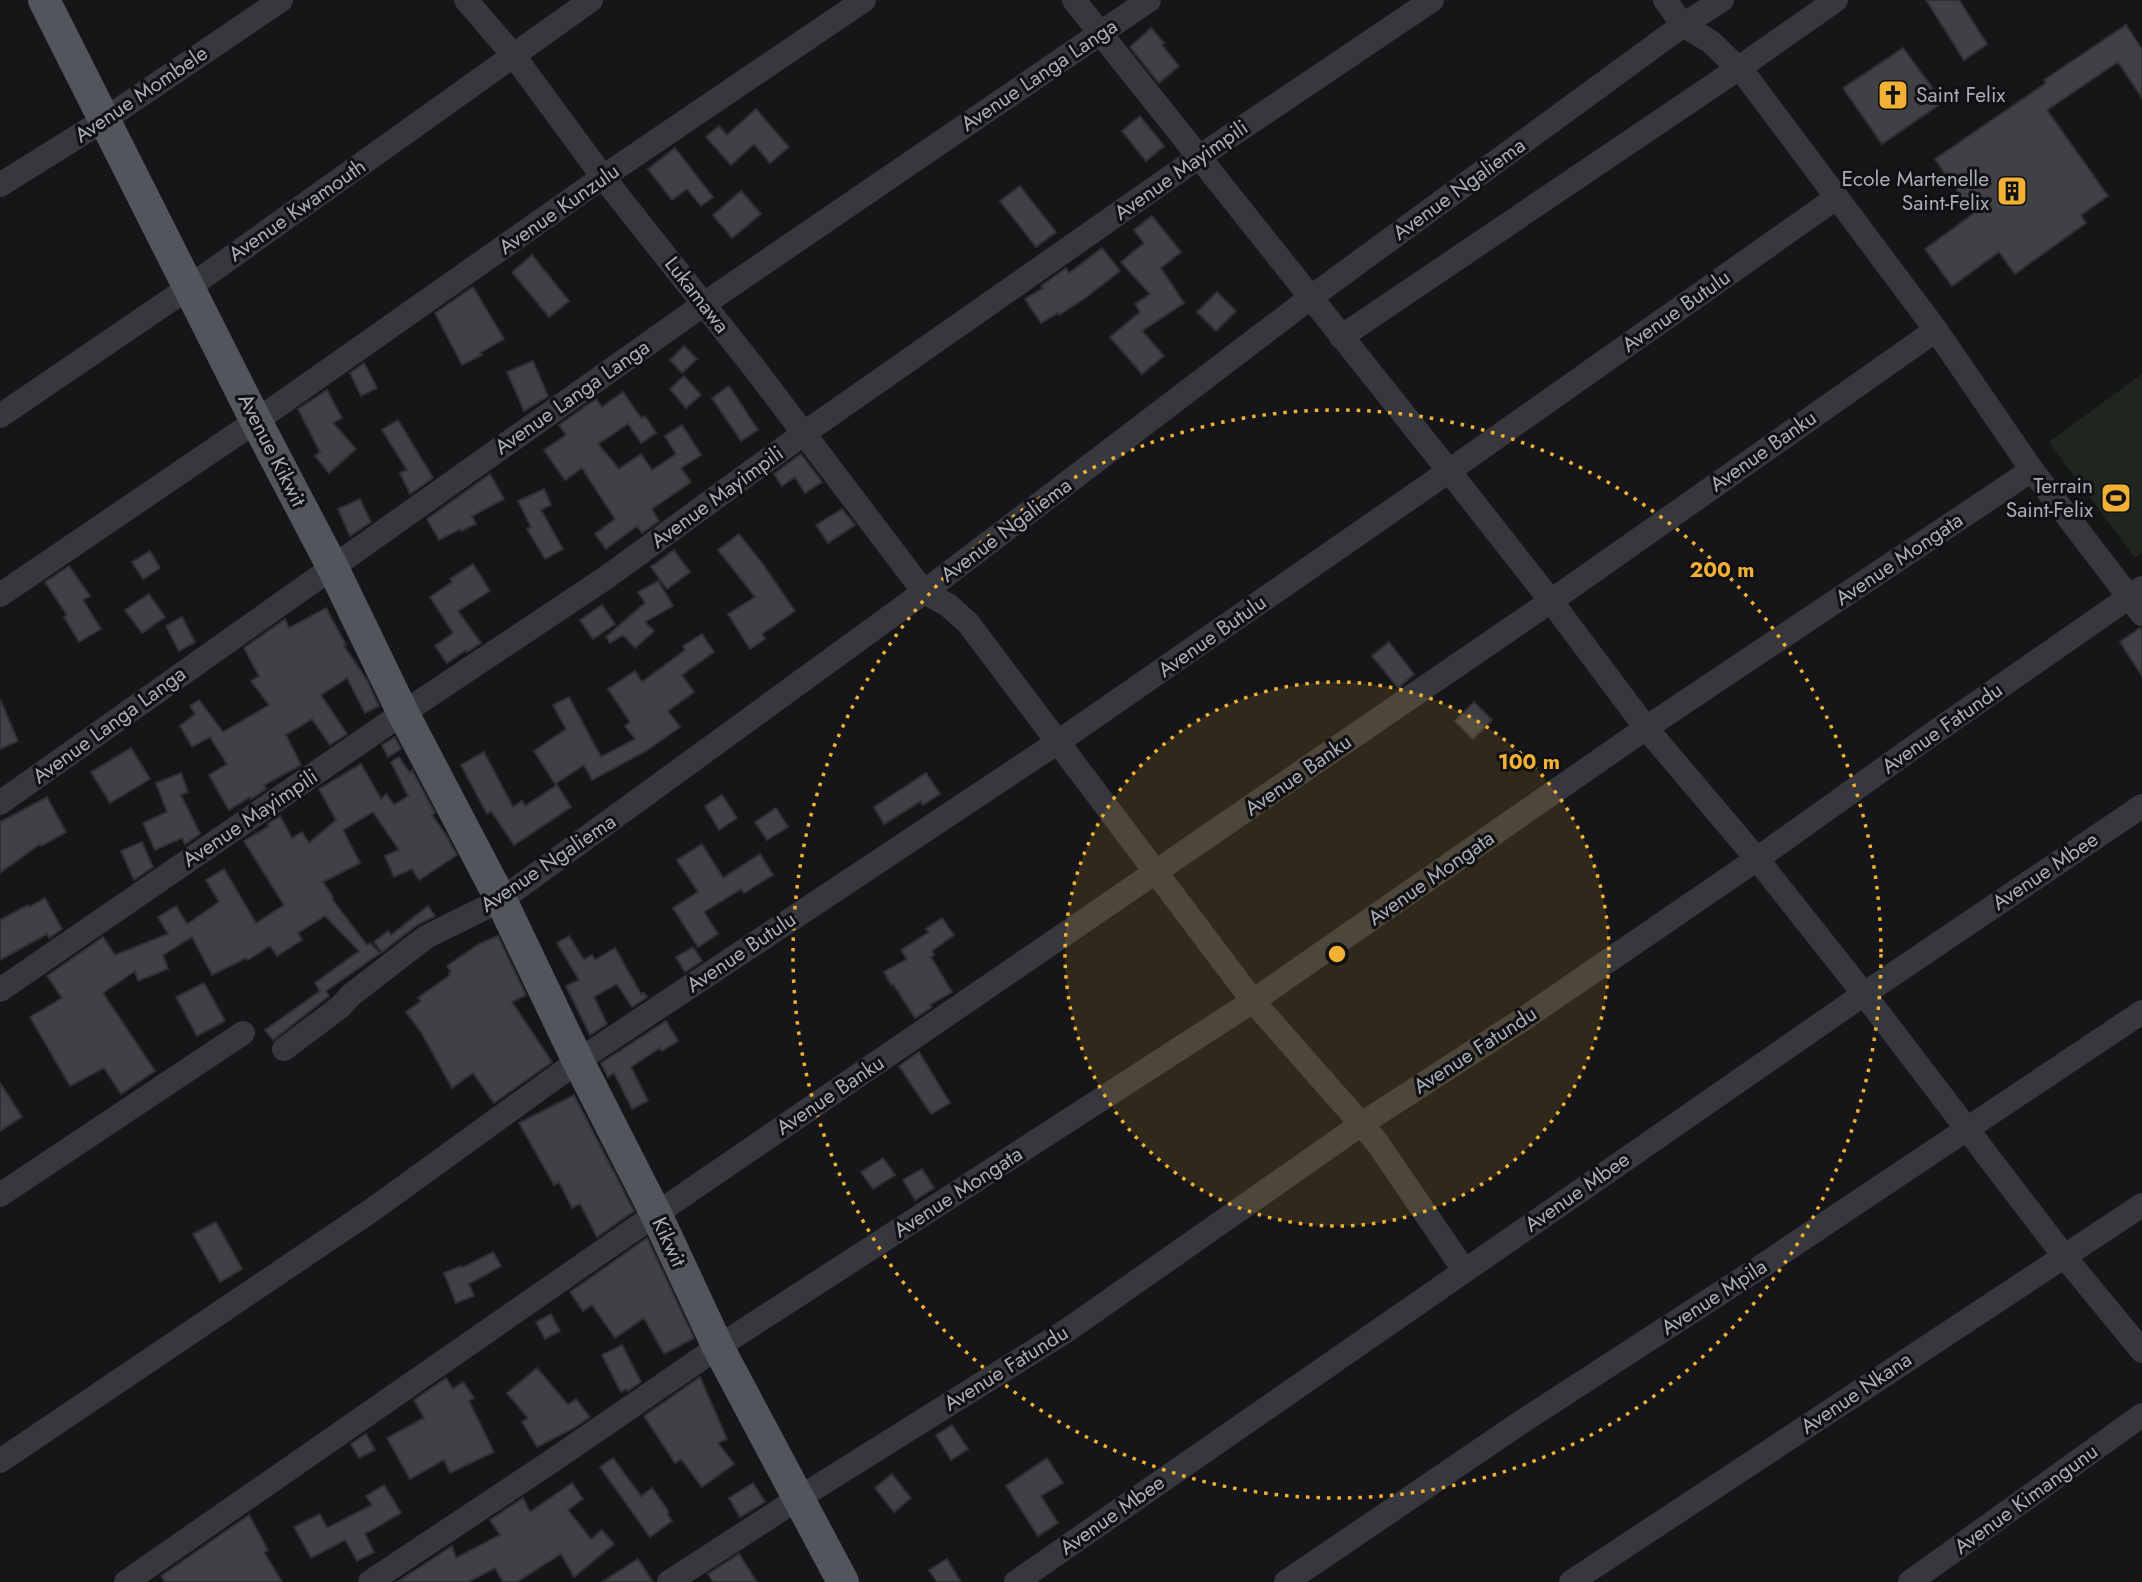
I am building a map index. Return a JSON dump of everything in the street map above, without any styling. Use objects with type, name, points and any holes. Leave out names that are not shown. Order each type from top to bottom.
[{"type":"main road","name":"Avenue Kikwit","points":[[44,0],[188,288],[332,566],[403,713],[501,900]]},
{"type":"main road","name":"Kikwit","points":[[501,900],[578,1061],[656,1214],[718,1347],[843,1582]]},
{"type":"street","name":"Avenue Mombele","points":[[0,185],[104,120],[281,0]]},
{"type":"street","name":"Lukamawa","points":[[466,0],[514,56],[603,177],[704,304],[924,592]]},
{"type":"street","name":"Avenue Kwamouth","points":[[0,416],[188,288],[591,0]]},
{"type":"street","name":"Avenue Kunzulu","points":[[256,421],[603,177],[864,0]]},
{"type":"street","points":[[1074,0],[1449,471],[1646,728],[1757,859],[1864,993],[2064,1256],[2142,1351]]},
{"type":"street","name":"Avenue Langa Langa","points":[[0,803],[704,304],[1149,0]]},
{"type":"street","name":"Avenue Mayimpili","points":[[0,990],[403,713],[607,577],[803,434],[1199,157],[1432,0]]},
{"type":"street","points":[[1665,0],[1683,25],[1711,42],[1740,68],[1936,330],[2032,470],[2138,599]]},
{"type":"street","name":"Avenue Ngaliema","points":[[284,1049],[426,937],[501,900],[924,592],[1310,298],[1683,25],[1722,0]]},
{"type":"street","points":[[1341,337],[1740,68],[1836,0]]},
{"type":"street","name":"Avenue Butulu","points":[[0,1461],[372,1210],[578,1061],[1058,742],[1836,198]]},
{"type":"street","name":"Avenue Banku","points":[[126,1582],[656,1214],[1550,601],[1936,330]]},
{"type":"street","points":[[0,595],[256,421]]},
{"type":"street","name":"Avenue Mongata","points":[[370,1582],[718,1347],[1253,1001],[1646,728],[2032,470]]},
{"type":"street","points":[[924,592],[948,605],[968,623],[1253,1001],[1376,1141],[1464,1270]]},
{"type":"street","name":"Avenue Fatundu","points":[[669,1582],[1066,1331],[1360,1125],[1522,1020],[1757,859],[1939,729],[2138,599]]},
{"type":"street","name":"Avenue Mbee","points":[[1016,1582],[1864,993],[2142,806]]},
{"type":"street","name":"Avenue Mpila","points":[[1286,1582],[1526,1419],[2142,1012]]},
{"type":"street","points":[[0,1195],[243,1033]]},
{"type":"street","name":"Avenue Nkana","points":[[1571,1582],[2142,1205]]},
{"type":"street","name":"Avenue Kimangunu","points":[[1910,1582],[2142,1415]]},
{"type":"shaded area","name":"Terrain Saint-Felix","points":[[2142,374],[2142,553],[2135,558],[2049,442]]},
{"type":"building","points":[[1926,0],[1959,0],[1987,44],[1964,60]]},
{"type":"building","points":[[2126,25],[2142,49],[2142,98],[2118,62],[2047,110],[2108,196],[2081,215],[2086,223],[2015,274],[1999,252],[1952,286],[1925,249],[1973,214],[1935,159]]},
{"type":"building","points":[[1151,28],[1179,66],[1159,83],[1130,47]]},
{"type":"building","name":"Saint Felix","points":[[1903,48],[1943,102],[1882,144],[1843,88]]},
{"type":"building","points":[[756,109],[789,147],[770,163],[754,144],[731,165],[706,137],[719,126],[727,135]]},
{"type":"building","points":[[1140,116],[1164,146],[1146,161],[1122,131]]},
{"type":"building","points":[[675,148],[713,197],[701,206],[687,189],[672,200],[648,169]]},
{"type":"building","points":[[1020,186],[1056,232],[1036,247],[1000,201]]},
{"type":"building","points":[[741,191],[761,214],[732,238],[713,215]]},
{"type":"building","points":[[1152,216],[1181,252],[1161,268],[1184,303],[1142,331],[1164,356],[1142,374],[1110,337],[1140,312],[1135,304],[1150,294],[1121,262],[1144,243],[1134,230]]},
{"type":"building","points":[[1102,248],[1120,271],[1085,298],[1041,323],[1025,299],[1066,268],[1069,273]]},
{"type":"building","points":[[532,255],[569,301],[549,317],[512,272]]},
{"type":"building","points":[[473,287],[504,339],[462,365],[435,313]]},
{"type":"building","points":[[1217,292],[1236,311],[1216,331],[1197,312]]},
{"type":"building","points":[[684,346],[697,359],[682,373],[670,360]]},
{"type":"building","points":[[533,361],[548,396],[524,411],[507,372]]},
{"type":"building","points":[[364,363],[377,388],[361,396],[350,373]]},
{"type":"building","points":[[684,376],[701,395],[686,408],[670,389]]},
{"type":"building","points":[[729,386],[758,430],[741,441],[712,398]]},
{"type":"building","points":[[327,390],[342,418],[333,423],[356,449],[329,473],[315,456],[320,452],[298,409]]},
{"type":"building","points":[[623,392],[641,418],[645,416],[656,433],[641,443],[628,424],[598,444],[619,469],[641,454],[652,470],[676,454],[665,436],[682,425],[701,455],[681,468],[691,482],[652,509],[659,521],[642,533],[637,526],[606,549],[595,534],[615,519],[582,468],[565,480],[544,450],[566,435],[559,425],[596,399],[602,407]]},
{"type":"building","points":[[398,420],[433,478],[410,494],[400,473],[407,470],[382,430]]},
{"type":"building","points":[[801,454],[822,482],[805,493],[795,477],[782,486],[774,474]]},
{"type":"building","points":[[490,474],[504,499],[472,516],[476,524],[439,540],[427,519]]},
{"type":"building","points":[[544,489],[551,505],[541,510],[563,549],[545,559],[527,529],[531,527],[518,501]]},
{"type":"building","points":[[360,499],[371,522],[350,536],[338,509]]},
{"type":"building","points":[[842,509],[855,525],[828,543],[816,525]]},
{"type":"building","points":[[739,534],[795,611],[762,634],[765,639],[750,649],[728,614],[755,597],[718,550]]},
{"type":"building","points":[[674,550],[690,572],[667,589],[651,567]]},
{"type":"building","points":[[150,551],[160,568],[143,579],[132,562]]},
{"type":"building","points":[[473,564],[490,591],[458,611],[481,643],[447,663],[435,646],[453,633],[430,597],[452,582],[450,579]]},
{"type":"building","points":[[69,566],[90,596],[83,600],[101,629],[79,642],[64,617],[67,615],[45,582]]},
{"type":"building","points":[[658,581],[673,606],[645,622],[654,631],[635,648],[623,635],[610,643],[606,637],[645,603],[638,592]]},
{"type":"building","points":[[149,594],[165,617],[142,633],[125,610]]},
{"type":"building","points":[[602,605],[615,624],[593,639],[580,620]]},
{"type":"building","points":[[326,608],[346,645],[344,646],[367,680],[379,706],[365,713],[347,678],[321,695],[347,734],[330,745],[312,719],[286,735],[301,765],[264,785],[266,789],[229,810],[209,775],[227,764],[210,737],[192,747],[180,726],[195,714],[190,706],[199,700],[223,732],[269,705],[251,681],[259,676],[244,648],[285,619],[289,628]]},
{"type":"building","points":[[182,617],[195,642],[179,651],[166,626]]},
{"type":"building","points":[[2142,629],[2142,676],[2120,642]]},
{"type":"building","points":[[702,634],[714,652],[682,675],[694,692],[668,711],[680,727],[646,751],[592,780],[584,765],[555,784],[534,751],[566,729],[553,705],[569,697],[601,757],[635,739],[625,726],[630,722],[608,689],[635,671],[642,682],[685,650],[683,646]]},
{"type":"building","points":[[1389,642],[1414,674],[1398,688],[1372,656]]},
{"type":"building","points":[[0,699],[18,741],[0,749]]},
{"type":"building","points":[[1474,702],[1492,720],[1473,739],[1455,721]]},
{"type":"building","points":[[395,737],[401,749],[388,757],[382,745]]},
{"type":"building","points":[[131,748],[150,779],[110,803],[91,772]]},
{"type":"building","points":[[484,752],[513,807],[522,801],[525,806],[557,785],[571,807],[514,845],[491,811],[487,814],[461,765]]},
{"type":"building","points":[[399,757],[410,773],[412,770],[435,813],[432,815],[457,855],[419,880],[412,869],[394,877],[385,856],[399,850],[373,812],[343,830],[360,863],[323,882],[332,899],[367,945],[370,943],[380,953],[326,991],[329,996],[273,1040],[265,1030],[320,991],[315,983],[359,951],[325,916],[298,933],[302,940],[277,956],[270,946],[248,960],[246,958],[212,975],[192,937],[163,955],[168,969],[138,981],[135,971],[103,993],[155,1071],[121,1094],[104,1068],[70,1086],[30,1017],[62,998],[47,976],[103,937],[115,955],[168,934],[158,917],[176,906],[187,924],[219,902],[206,880],[224,869],[256,923],[284,905],[244,841],[280,816],[292,838],[302,832],[309,843],[336,820],[319,789],[361,764],[381,799],[386,794],[394,805],[408,796],[391,762]]},
{"type":"building","points":[[181,773],[188,792],[181,795],[200,834],[185,844],[182,838],[155,850],[143,823],[167,812],[156,783]]},
{"type":"building","points":[[926,773],[940,794],[923,805],[921,801],[884,824],[874,807]]},
{"type":"building","points":[[722,795],[737,818],[719,830],[705,806]]},
{"type":"building","points":[[47,797],[66,832],[41,846],[40,844],[0,873],[0,822]]},
{"type":"building","points":[[776,808],[788,827],[767,840],[755,822]]},
{"type":"building","points":[[142,842],[153,867],[134,880],[121,851]]},
{"type":"building","points":[[702,844],[723,878],[760,854],[773,875],[744,893],[741,889],[704,912],[718,934],[698,947],[673,908],[698,892],[677,860]]},
{"type":"building","points":[[45,898],[62,929],[49,938],[47,934],[0,960],[0,920]]},
{"type":"building","points":[[428,906],[435,916],[417,925],[382,952],[374,942],[388,931],[391,935]]},
{"type":"building","points":[[942,918],[954,935],[932,951],[934,955],[931,957],[952,992],[915,1018],[884,972],[907,959],[901,950],[929,932],[926,929]]},
{"type":"building","points":[[498,936],[526,995],[512,1002],[552,1062],[494,1103],[473,1073],[452,1088],[421,1032],[406,1012],[421,1001],[418,998],[450,975],[447,966],[479,944]]},
{"type":"building","points":[[569,936],[584,960],[592,955],[595,960],[615,948],[641,994],[644,993],[647,997],[632,1007],[617,984],[594,997],[607,1024],[590,1035],[566,986],[579,980],[557,943]]},
{"type":"building","points":[[693,947],[702,961],[685,972],[676,957]]},
{"type":"building","points":[[204,983],[225,1021],[197,1036],[176,997]]},
{"type":"building","points":[[666,1021],[678,1041],[662,1051],[660,1048],[631,1067],[648,1101],[632,1109],[614,1073],[608,1077],[601,1063]]},
{"type":"building","points":[[919,1052],[950,1103],[931,1114],[899,1066]]},
{"type":"building","points":[[0,1083],[22,1117],[0,1131]]},
{"type":"building","points":[[574,1095],[634,1211],[597,1237],[580,1204],[572,1208],[559,1182],[554,1185],[519,1123]]},
{"type":"building","points":[[883,1158],[895,1175],[873,1189],[861,1172]]},
{"type":"building","points":[[922,1169],[934,1188],[915,1200],[903,1180]]},
{"type":"building","points":[[216,1222],[242,1269],[220,1282],[193,1234]]},
{"type":"building","points":[[647,1238],[694,1338],[664,1354],[644,1318],[615,1338],[592,1305],[583,1311],[570,1292]]},
{"type":"building","points":[[493,1252],[501,1266],[469,1284],[474,1296],[456,1303],[444,1273],[461,1266],[462,1268]]},
{"type":"building","points":[[551,1314],[560,1331],[545,1339],[536,1322]]},
{"type":"building","points":[[622,1345],[641,1382],[628,1391],[626,1389],[621,1392],[602,1355]]},
{"type":"building","points":[[537,1368],[568,1405],[576,1399],[590,1417],[537,1447],[522,1422],[528,1418],[507,1393]]},
{"type":"building","points":[[700,1377],[727,1439],[718,1443],[734,1464],[702,1487],[681,1459],[675,1463],[644,1416]]},
{"type":"building","points":[[446,1378],[453,1389],[463,1382],[474,1398],[469,1401],[494,1452],[450,1473],[444,1460],[410,1479],[387,1438],[424,1418],[414,1400]]},
{"type":"building","points":[[952,1425],[968,1449],[951,1460],[936,1435]]},
{"type":"building","points":[[366,1434],[375,1450],[359,1458],[351,1444]]},
{"type":"building","points":[[613,1458],[641,1496],[652,1488],[669,1512],[667,1514],[672,1521],[650,1537],[600,1467]]},
{"type":"building","points":[[1047,1458],[1063,1483],[1041,1496],[1058,1523],[1038,1536],[1006,1486]]},
{"type":"building","points":[[892,1474],[911,1498],[894,1512],[875,1488]]},
{"type":"building","points":[[572,1483],[583,1499],[568,1510],[591,1539],[602,1530],[614,1544],[574,1577],[561,1554],[517,1582],[503,1582],[495,1568],[468,1582],[397,1582],[452,1546],[456,1558],[500,1535],[490,1520],[523,1498],[530,1512]]},
{"type":"building","points":[[753,1483],[765,1502],[740,1517],[729,1498]]},
{"type":"building","points":[[384,1485],[401,1513],[365,1534],[374,1552],[357,1561],[345,1540],[311,1558],[294,1527],[320,1514],[327,1528],[372,1505],[366,1496]]},
{"type":"building","points":[[249,1515],[268,1550],[264,1552],[282,1582],[165,1582],[161,1576]]},
{"type":"building","points":[[739,1554],[757,1582],[713,1582],[708,1574]]},
{"type":"building","points":[[638,1559],[653,1582],[602,1582]]},
{"type":"building","points":[[947,1559],[961,1582],[937,1582],[929,1570]]},
{"type":"place","name":"Saint Felix","points":[[1893,95]]},
{"type":"place","name":"Ecole Martenelle Saint-Felix","points":[[2012,191]]},
{"type":"place","name":"Terrain Saint-Felix","points":[[2116,498]]}]
